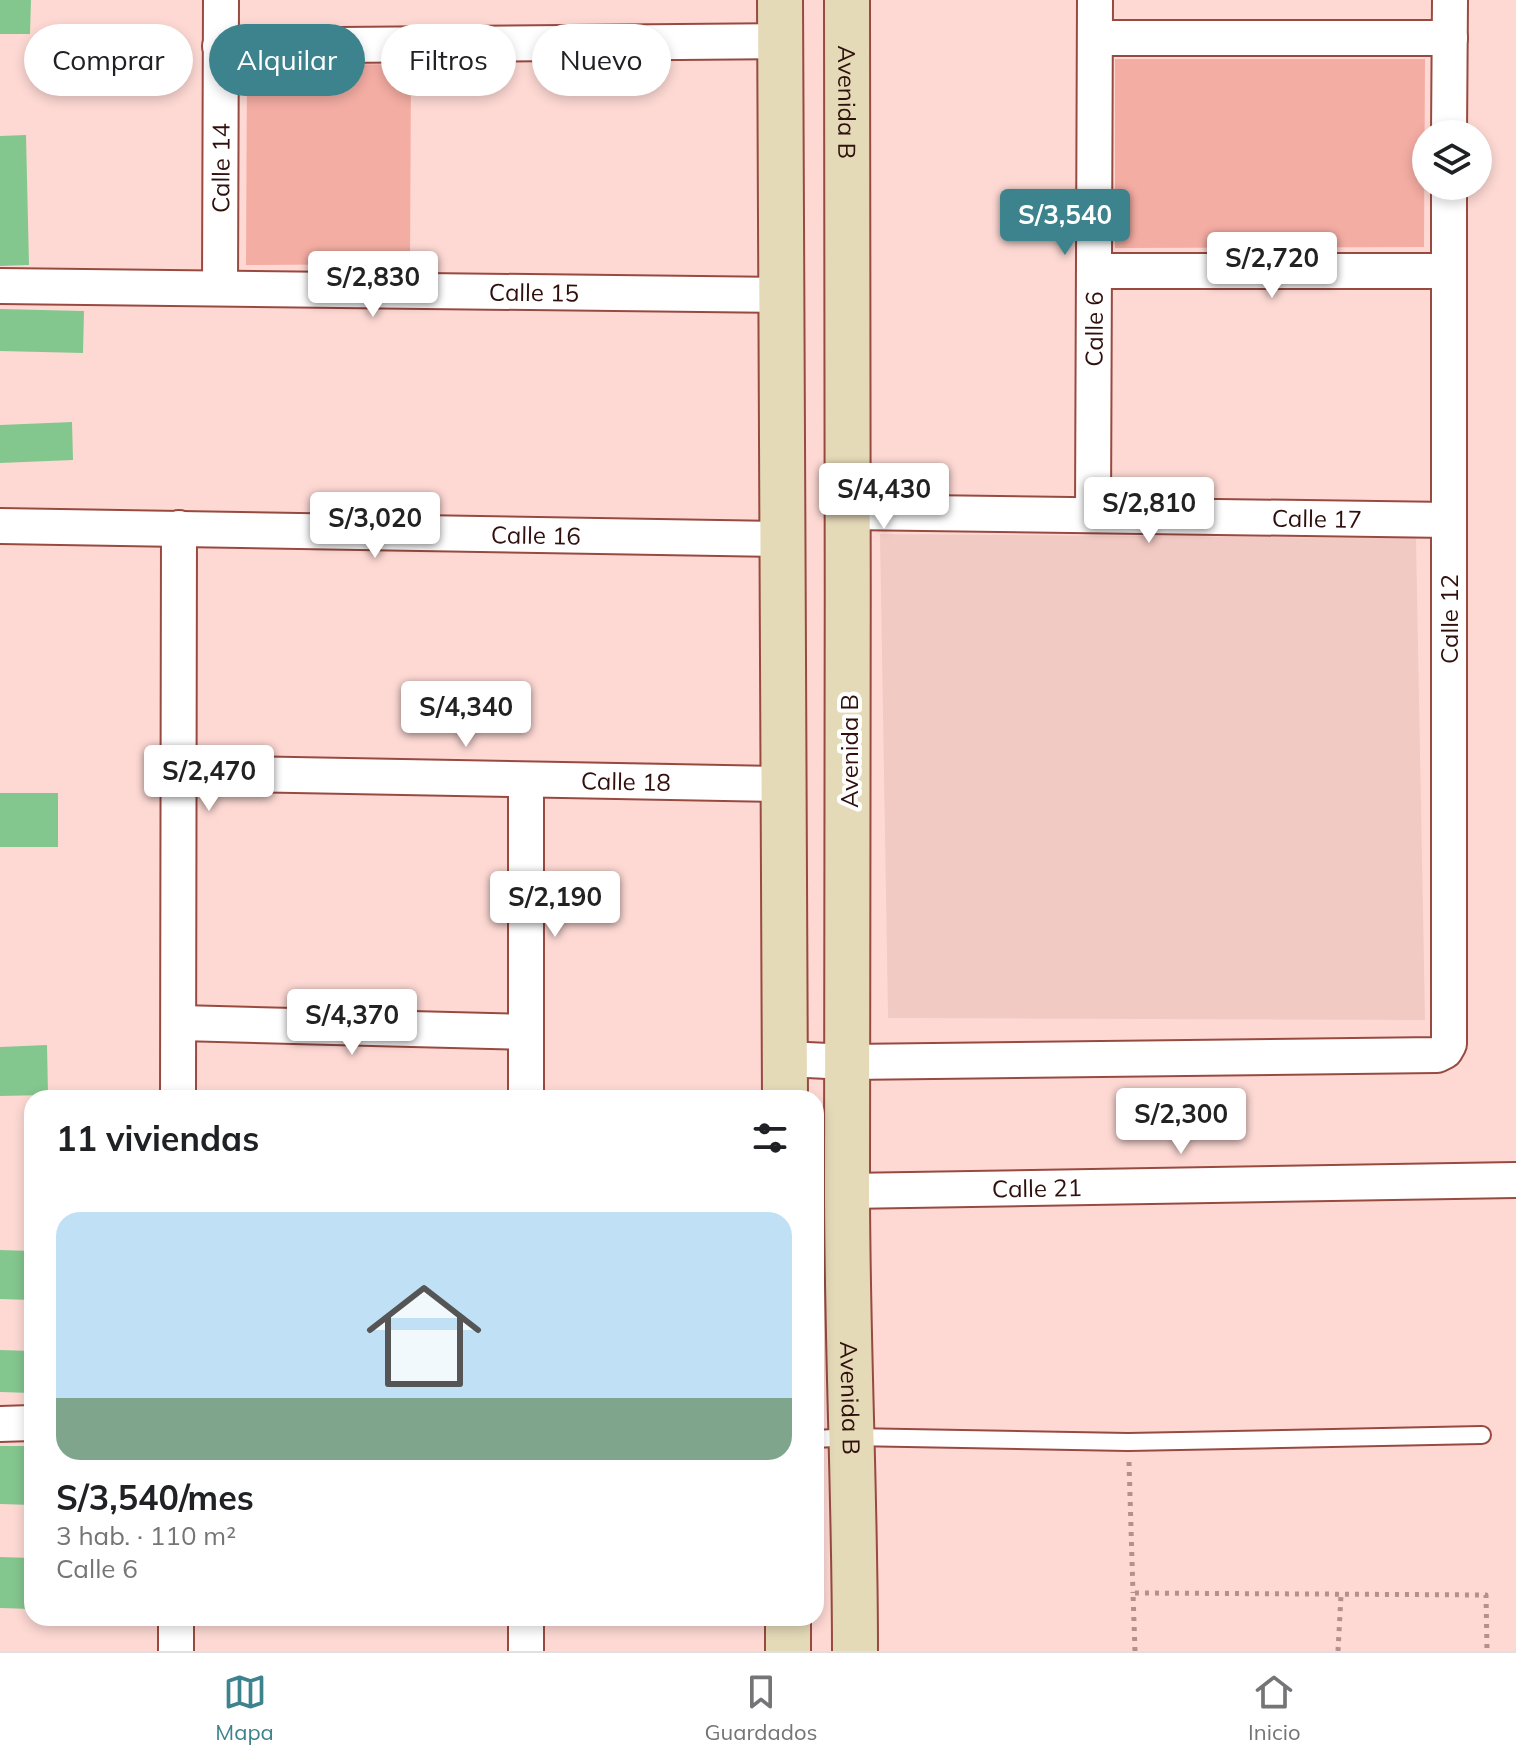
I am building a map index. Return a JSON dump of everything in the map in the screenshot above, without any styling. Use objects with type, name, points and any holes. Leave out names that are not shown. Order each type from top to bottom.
[{"type":"street","name":"Calle 14","points":[[220,24],[221,0]]},
{"type":"street","name":"Avenida B","points":[[847,0],[849,1062],[847,1191],[833,1438],[855,1501],[855,1651]]},
{"type":"street","name":"Calle 6","points":[[1093,515],[1095,0]]},
{"type":"street","points":[[1449,120],[1450,0]]},
{"type":"street","points":[[365,40],[780,21],[786,1078],[849,1062]]},
{"type":"street","points":[[1095,38],[1450,38]]},
{"type":"street","name":"Calle 14","points":[[220,96],[220,288]]},
{"type":"street","name":"Calle 12","points":[[849,1062],[1437,1055],[1445,1051],[1449,1044],[1449,200]]},
{"type":"street","points":[[1094,271],[1449,271]]},
{"type":"street","name":"Calle 15","points":[[0,286],[781,295]]},
{"type":"street","name":"Calle 17","points":[[849,512],[1449,520]]},
{"type":"street","name":"Calle 16","points":[[0,526],[784,539]]},
{"type":"street","points":[[178,1090],[179,528]]},
{"type":"street","name":"Calle 18","points":[[180,773],[783,784]]},
{"type":"street","points":[[526,780],[526,1090]]},
{"type":"street","points":[[180,1023],[526,1032]]},
{"type":"street","name":"Calle 21","points":[[847,1191],[1516,1180]]},
{"type":"street","points":[[0,1424],[24,1423]]},
{"type":"street","points":[[176,1626],[176,1651]]},
{"type":"street","points":[[526,1626],[526,1651]]},
{"type":"street","points":[[788,1626],[788,1651]]},
{"type":"lane","points":[[833,1438],[1128,1442],[1482,1435]]},
{"type":"path","points":[[1128,1442],[1135,1651]]},
{"type":"path","points":[[1133,1593],[1486,1595],[1487,1651]]},
{"type":"path","points":[[1338,1651],[1341,1595]]},
{"type":"shaded area","points":[[1115,59],[1425,59],[1425,120],[1412,120],[1412,200],[1424,200],[1424,247],[1115,248]]},
{"type":"shaded area","points":[[365,64],[381,64],[381,96],[411,96],[410,264],[246,265],[247,96],[365,96]]},
{"type":"shaded area","points":[[880,534],[1416,538],[1425,1020],[888,1018]]},
{"type":"building","points":[[0,0],[31,0],[30,24],[24,24],[24,34],[0,34]]},
{"type":"building","points":[[26,135],[29,265],[0,266],[0,136]]},
{"type":"building","points":[[0,309],[84,311],[83,353],[0,351]]},
{"type":"building","points":[[72,422],[73,460],[0,463],[0,425]]},
{"type":"building","points":[[0,793],[58,793],[58,847],[0,847]]},
{"type":"building","points":[[47,1045],[48,1090],[24,1090],[24,1096],[0,1096],[0,1047]]},
{"type":"building","points":[[0,1250],[24,1251],[24,1300],[0,1299]]},
{"type":"building","points":[[0,1350],[24,1351],[24,1393],[0,1392]]},
{"type":"building","points":[[0,1446],[24,1446],[24,1505],[0,1504]]},
{"type":"building","points":[[0,1557],[24,1558],[24,1609],[0,1608]]}]
